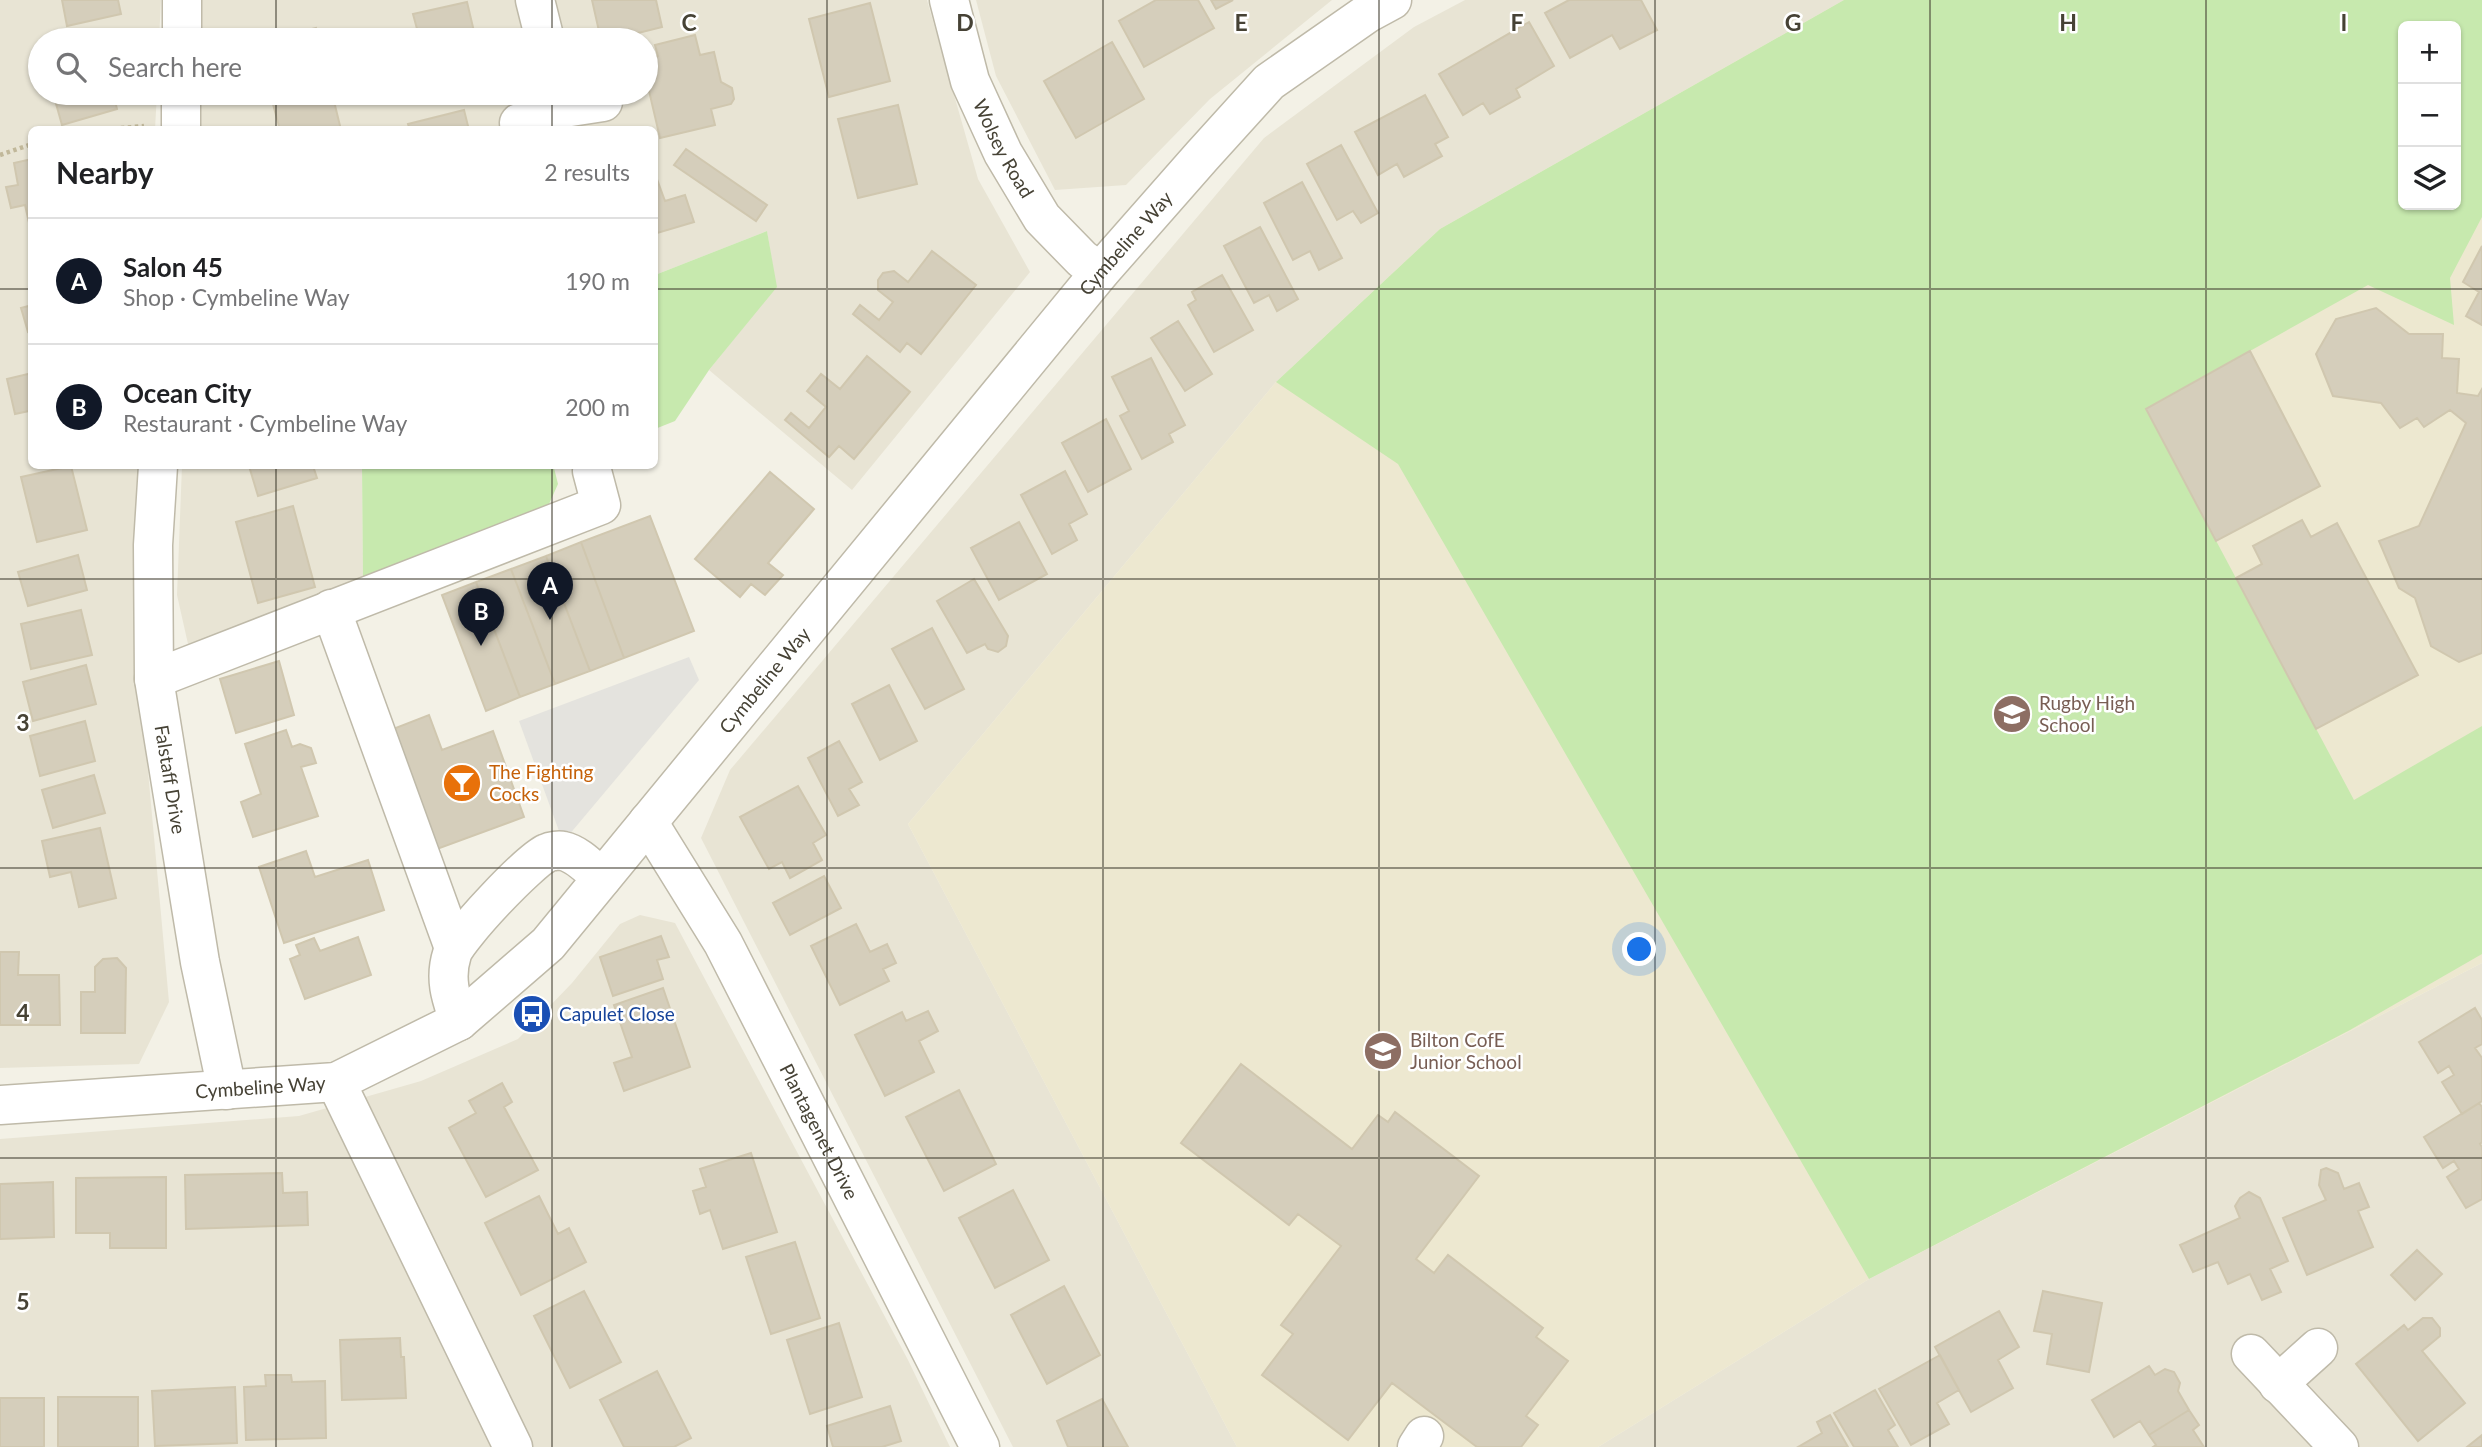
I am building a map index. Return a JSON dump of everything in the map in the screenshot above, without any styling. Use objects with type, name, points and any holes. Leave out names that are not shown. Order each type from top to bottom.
[{"type":"street","points":[[182,0],[182,28]]},
{"type":"street","points":[[535,0],[542,28]]},
{"type":"street","name":"Wolsey Road","points":[[949,0],[970,81],[1003,153],[1042,218],[1082,259],[1100,272]]},
{"type":"street","name":"Cymbeline Way","points":[[0,1105],[336,1082],[459,1021],[548,944],[1100,272],[1269,82],[1368,13],[1392,0]]},
{"type":"street","points":[[180,126],[181,105]]},
{"type":"street","points":[[519,123],[553,105]]},
{"type":"street","name":"Falstaff Drive","points":[[158,469],[153,545],[154,679],[200,962],[227,1090]]},
{"type":"street","points":[[154,679],[601,505],[592,471]]},
{"type":"street","points":[[331,610],[454,948]]},
{"type":"street","name":"Plantagenet Drive","points":[[648,822],[723,943],[980,1447]]},
{"type":"street","points":[[459,1021],[449,992],[447,975],[454,948],[519,876],[547,853],[562,850],[576,856],[602,878]]},
{"type":"street","points":[[336,1082],[513,1447]]},
{"type":"street","points":[[2278,1384],[2318,1348]]},
{"type":"street","points":[[2251,1354],[2339,1447]]},
{"type":"path","points":[[0,155],[28,145]]},
{"type":"shaded area","points":[[0,0],[161,0],[160,28],[28,28],[28,105],[156,105],[155,126],[28,126],[28,469],[142,469],[135,628],[169,1002],[139,1064],[0,1068]]},
{"type":"shaded area","points":[[201,0],[927,0],[978,179],[1030,272],[852,490],[709,370],[776,287],[767,231],[658,274],[658,126],[195,126],[196,105],[658,105],[658,28],[200,28]]},
{"type":"shaded area","points":[[976,0],[1332,0],[1210,99],[1126,185],[1055,190],[996,76]]},
{"type":"shaded area","points":[[1465,0],[1844,0],[1440,229],[1276,382],[908,824],[1237,1447],[1013,1447],[701,838],[730,770],[1264,138],[1414,27]]},
{"type":"shaded area","name":"Rugby High School","points":[[1844,0],[2482,0],[2482,963],[1869,1279],[1598,1447],[1237,1447],[908,824],[1276,382],[1440,229]]},
{"type":"shaded area","points":[[182,469],[362,469],[363,586],[188,644],[177,595]]},
{"type":"shaded area","points":[[689,657],[699,680],[563,842],[519,721]]},
{"type":"shaded area","points":[[640,915],[675,923],[908,1360],[950,1447],[0,1447],[0,1139],[299,1116],[421,1081],[518,1039],[572,983],[620,924]]},
{"type":"shaded area","points":[[2482,963],[2482,1447],[1598,1447],[1869,1279]]},
{"type":"green space","name":"Rugby High School","points":[[1844,0],[2482,0],[2482,217],[2450,278],[2454,325],[2368,285],[2146,409],[2354,800],[2482,726],[2482,954],[2350,1030],[1869,1279],[1398,464],[1276,382],[1440,229]]},
{"type":"green space","points":[[767,231],[777,287],[709,370],[675,421],[658,428],[658,274]]},
{"type":"green space","points":[[362,469],[554,469],[558,484],[545,513],[363,586]]},
{"type":"building","points":[[62,0],[118,0],[121,14],[67,26]]},
{"type":"building","points":[[592,0],[656,0],[662,27],[598,28]]},
{"type":"building","points":[[1156,0],[1198,0],[1214,28],[1144,67],[1119,21]]},
{"type":"building","points":[[1211,0],[1233,0],[1216,9]]},
{"type":"building","points":[[1569,0],[1641,0],[1657,30],[1620,49],[1612,35],[1570,58],[1545,13]]},
{"type":"building","points":[[467,2],[473,28],[417,28],[413,14]]},
{"type":"building","points":[[870,3],[890,81],[829,97],[809,19]]},
{"type":"building","points":[[1529,22],[1554,66],[1516,89],[1520,97],[1490,114],[1483,103],[1463,115],[1439,74]]},
{"type":"building","points":[[695,35],[700,55],[714,52],[721,82],[732,88],[734,99],[731,104],[711,109],[715,125],[660,138],[652,105],[658,105],[658,44]]},
{"type":"building","points":[[1112,42],[1144,99],[1076,138],[1044,81]]},
{"type":"building","points":[[1425,95],[1448,137],[1435,144],[1442,156],[1404,177],[1397,164],[1378,175],[1355,132]]},
{"type":"building","points":[[56,105],[116,105],[117,109],[62,125]]},
{"type":"building","points":[[273,105],[335,105],[340,126],[279,126]]},
{"type":"building","points":[[898,105],[917,184],[858,198],[838,119]]},
{"type":"building","points":[[464,110],[468,126],[409,126],[408,124]]},
{"type":"building","points":[[1341,145],[1378,213],[1361,223],[1353,211],[1337,220],[1307,164]]},
{"type":"building","points":[[686,149],[767,205],[756,221],[674,165]]},
{"type":"building","points":[[28,160],[28,218],[25,205],[11,208],[6,187],[18,185],[14,163]]},
{"type":"building","points":[[658,182],[665,201],[685,195],[694,222],[658,233]]},
{"type":"building","points":[[1302,182],[1342,258],[1319,270],[1310,251],[1293,260],[1264,203]]},
{"type":"building","points":[[1260,227],[1298,299],[1277,311],[1269,295],[1254,303],[1224,246]]},
{"type":"building","points":[[2482,246],[2482,325],[2466,316],[2479,292],[2463,282]]},
{"type":"building","points":[[932,251],[976,285],[921,354],[907,343],[900,352],[853,314],[860,305],[879,320],[893,302],[878,290],[878,280],[883,273],[894,271],[908,282]]},
{"type":"building","points":[[1222,275],[1253,330],[1214,352],[1188,305],[1196,300],[1192,292]]},
{"type":"building","points":[[28,306],[28,332],[21,308]]},
{"type":"building","points":[[2376,308],[2409,334],[2443,334],[2442,358],[2459,359],[2457,393],[2478,396],[2482,389],[2482,653],[2459,662],[2431,646],[2415,598],[2399,588],[2379,541],[2419,526],[2466,423],[2450,410],[2424,427],[2417,418],[2400,428],[2381,403],[2333,396],[2316,354],[2336,319]]},
{"type":"building","points":[[1178,321],[1212,374],[1185,391],[1151,338]]},
{"type":"building","points":[[2250,351],[2320,486],[2216,541],[2146,409]]},
{"type":"building","points":[[867,356],[910,392],[854,459],[839,446],[829,457],[785,420],[791,413],[809,428],[826,407],[807,391],[821,374],[840,389]]},
{"type":"building","points":[[1151,358],[1185,425],[1169,434],[1173,442],[1142,459],[1120,416],[1129,411],[1112,377]]},
{"type":"building","points":[[28,374],[28,411],[15,414],[7,379]]},
{"type":"building","points":[[1106,419],[1131,469],[1088,492],[1062,443]]},
{"type":"building","points":[[57,469],[72,469],[87,530],[37,542],[21,477]]},
{"type":"building","points":[[250,469],[314,469],[317,478],[258,496]]},
{"type":"building","points":[[1065,471],[1087,514],[1069,524],[1077,540],[1052,554],[1021,495]]},
{"type":"building","points":[[770,472],[814,509],[768,563],[783,575],[765,595],[751,584],[740,597],[695,559]]},
{"type":"building","points":[[293,506],[315,587],[258,603],[236,522]]},
{"type":"building","points":[[650,516],[694,631],[624,658],[581,542]]},
{"type":"building","points":[[2302,520],[2311,537],[2337,523],[2418,675],[2316,729],[2236,578],[2262,564],[2253,546]]},
{"type":"building","points":[[1019,522],[1047,574],[999,600],[971,548]]},
{"type":"building","points":[[581,542],[624,658],[590,671],[546,556]]},
{"type":"building","points":[[78,555],[87,590],[28,606],[18,572]]},
{"type":"building","points":[[546,556],[590,671],[555,684],[511,569]]},
{"type":"building","points":[[511,569],[555,684],[520,697],[476,582]]},
{"type":"building","points":[[974,579],[1008,636],[1006,646],[998,652],[988,649],[985,644],[967,653],[937,601]]},
{"type":"building","points":[[476,582],[520,697],[486,711],[442,595]]},
{"type":"building","points":[[81,610],[92,655],[31,669],[21,624]]},
{"type":"building","points":[[932,628],[964,689],[925,709],[892,649]]},
{"type":"building","points":[[279,661],[294,715],[236,733],[220,679]]},
{"type":"building","points":[[86,665],[96,704],[33,721],[23,682]]},
{"type":"building","points":[[889,685],[917,741],[880,760],[852,704]]},
{"type":"building","name":"The Fighting Cocks","points":[[429,715],[442,750],[493,731],[524,817],[437,849],[393,729]]},
{"type":"building","points":[[85,721],[95,761],[40,776],[30,736]]},
{"type":"building","points":[[286,730],[292,747],[300,744],[311,748],[316,763],[301,767],[318,816],[253,837],[241,802],[261,794],[245,744]]},
{"type":"building","points":[[839,741],[862,782],[849,789],[859,805],[838,816],[808,758]]},
{"type":"building","points":[[94,775],[105,813],[53,828],[42,790]]},
{"type":"building","points":[[798,786],[826,835],[813,843],[822,860],[790,878],[782,862],[769,869],[740,817]]},
{"type":"building","points":[[100,828],[116,898],[79,907],[71,872],[50,877],[42,841]]},
{"type":"building","points":[[306,851],[315,877],[368,860],[384,910],[284,943],[259,867]]},
{"type":"building","points":[[824,876],[841,908],[790,935],[773,903]]},
{"type":"building","points":[[856,924],[870,952],[887,944],[896,963],[883,969],[889,981],[840,1005],[811,946]]},
{"type":"building","points":[[661,936],[669,957],[657,960],[663,979],[613,996],[600,957]]},
{"type":"building","points":[[358,937],[371,975],[305,999],[290,959],[300,955],[296,945],[314,938],[320,951]]},
{"type":"building","points":[[0,952],[19,952],[18,975],[59,975],[60,1025],[0,1025]]},
{"type":"building","points":[[117,958],[126,968],[125,1033],[81,1033],[81,992],[95,992],[95,967],[103,959]]},
{"type":"building","points":[[663,988],[690,1067],[624,1091],[614,1063],[632,1057],[614,1005]]},
{"type":"building","points":[[2475,1008],[2482,1020],[2482,1044],[2475,1048],[2482,1058],[2482,1101],[2462,1114],[2442,1082],[2454,1075],[2449,1066],[2438,1073],[2419,1042]]},
{"type":"building","points":[[928,1011],[938,1031],[919,1041],[934,1072],[885,1096],[855,1035],[902,1012],[906,1021]]},
{"type":"building","points":[[1241,1064],[1352,1149],[1378,1115],[1388,1122],[1395,1112],[1479,1176],[1416,1259],[1434,1273],[1448,1255],[1543,1328],[1536,1337],[1568,1361],[1526,1416],[1538,1425],[1521,1447],[1477,1447],[1392,1383],[1348,1440],[1262,1375],[1293,1334],[1281,1325],[1341,1246],[1298,1214],[1289,1225],[1181,1143]]},
{"type":"building","points":[[502,1083],[512,1102],[504,1107],[538,1170],[486,1197],[449,1128],[476,1113],[469,1101]]},
{"type":"building","points":[[959,1090],[996,1164],[944,1191],[906,1117]]},
{"type":"building","points":[[2479,1103],[2482,1107],[2482,1199],[2466,1208],[2447,1177],[2459,1169],[2454,1161],[2443,1168],[2424,1137]]},
{"type":"building","points":[[751,1153],[777,1232],[723,1249],[710,1210],[700,1214],[693,1191],[706,1187],[700,1169]]},
{"type":"building","points":[[2326,1168],[2338,1173],[2344,1189],[2359,1183],[2369,1207],[2358,1211],[2373,1247],[2307,1275],[2283,1218],[2326,1200],[2319,1185],[2321,1170]]},
{"type":"building","points":[[282,1173],[283,1193],[307,1192],[308,1225],[186,1229],[185,1175]]},
{"type":"building","points":[[166,1177],[166,1248],[110,1248],[110,1233],[76,1233],[76,1178]]},
{"type":"building","points":[[53,1182],[54,1237],[0,1239],[0,1184]]},
{"type":"building","points":[[1013,1190],[1049,1260],[995,1288],[959,1218]]},
{"type":"building","points":[[2249,1192],[2260,1198],[2288,1261],[2270,1269],[2281,1292],[2262,1300],[2250,1274],[2228,1284],[2218,1262],[2193,1272],[2180,1245],[2240,1218],[2235,1206],[2240,1198]]},
{"type":"building","points":[[539,1196],[558,1234],[569,1228],[586,1262],[521,1295],[485,1223]]},
{"type":"building","points":[[795,1242],[820,1318],[771,1334],[746,1257]]},
{"type":"building","points":[[2417,1250],[2442,1274],[2415,1300],[2391,1275]]},
{"type":"building","points":[[1064,1286],[1100,1355],[1047,1384],[1011,1315]]},
{"type":"building","points":[[584,1291],[621,1362],[570,1388],[534,1316]]},
{"type":"building","points":[[2043,1291],[2102,1303],[2089,1372],[2047,1364],[2052,1334],[2034,1331]]},
{"type":"building","points":[[1999,1311],[2019,1347],[1998,1360],[2013,1388],[1971,1412],[1935,1347]]},
{"type":"building","points":[[2423,1318],[2432,1318],[2440,1328],[2440,1336],[2422,1351],[2465,1403],[2418,1441],[2356,1364],[2404,1325],[2408,1330]]},
{"type":"building","points":[[839,1323],[862,1397],[810,1414],[787,1340]]},
{"type":"building","points":[[400,1338],[406,1398],[342,1400],[340,1340]]},
{"type":"building","points":[[1940,1355],[1959,1390],[1937,1403],[1949,1424],[1911,1445],[1879,1389]]},
{"type":"building","points":[[2149,1366],[2155,1375],[2165,1369],[2174,1372],[2180,1383],[2178,1391],[2189,1410],[2149,1435],[2140,1421],[2114,1437],[2092,1400]]},
{"type":"building","points":[[657,1371],[691,1438],[674,1447],[624,1447],[600,1400]]},
{"type":"building","points":[[265,1375],[291,1375],[292,1382],[325,1381],[326,1438],[246,1440],[244,1387],[266,1386]]},
{"type":"building","points":[[235,1387],[237,1443],[155,1446],[152,1391]]},
{"type":"building","points":[[1875,1390],[1895,1425],[1888,1430],[1898,1447],[1854,1447],[1834,1413]]},
{"type":"building","points":[[58,1397],[138,1397],[138,1447],[58,1447]]},
{"type":"building","points":[[0,1398],[44,1398],[44,1447],[0,1447]]},
{"type":"building","points":[[1102,1399],[1128,1447],[1068,1447],[1057,1421]]},
{"type":"building","points":[[890,1406],[901,1441],[882,1447],[833,1447],[827,1426]]},
{"type":"building","points":[[2189,1410],[2199,1425],[2193,1430],[2204,1447],[2153,1447],[2156,1445],[2149,1435]]},
{"type":"building","points":[[1830,1415],[1848,1447],[1798,1447],[1822,1433],[1817,1422]]},
{"type":"building","points":[[2482,1435],[2482,1447],[2467,1447]]},
{"type":"place","name":"Salon 45","points":[[550,620]]},
{"type":"place","name":"Ocean City","points":[[481,646]]},
{"type":"place","name":"Rugby High School","points":[[2012,714]]},
{"type":"place","name":"The Fighting Cocks","points":[[462,783]]},
{"type":"place","name":"Capulet Close","points":[[532,1014]]},
{"type":"place","name":"Bilton CofE Junior School","points":[[1383,1051]]}]
